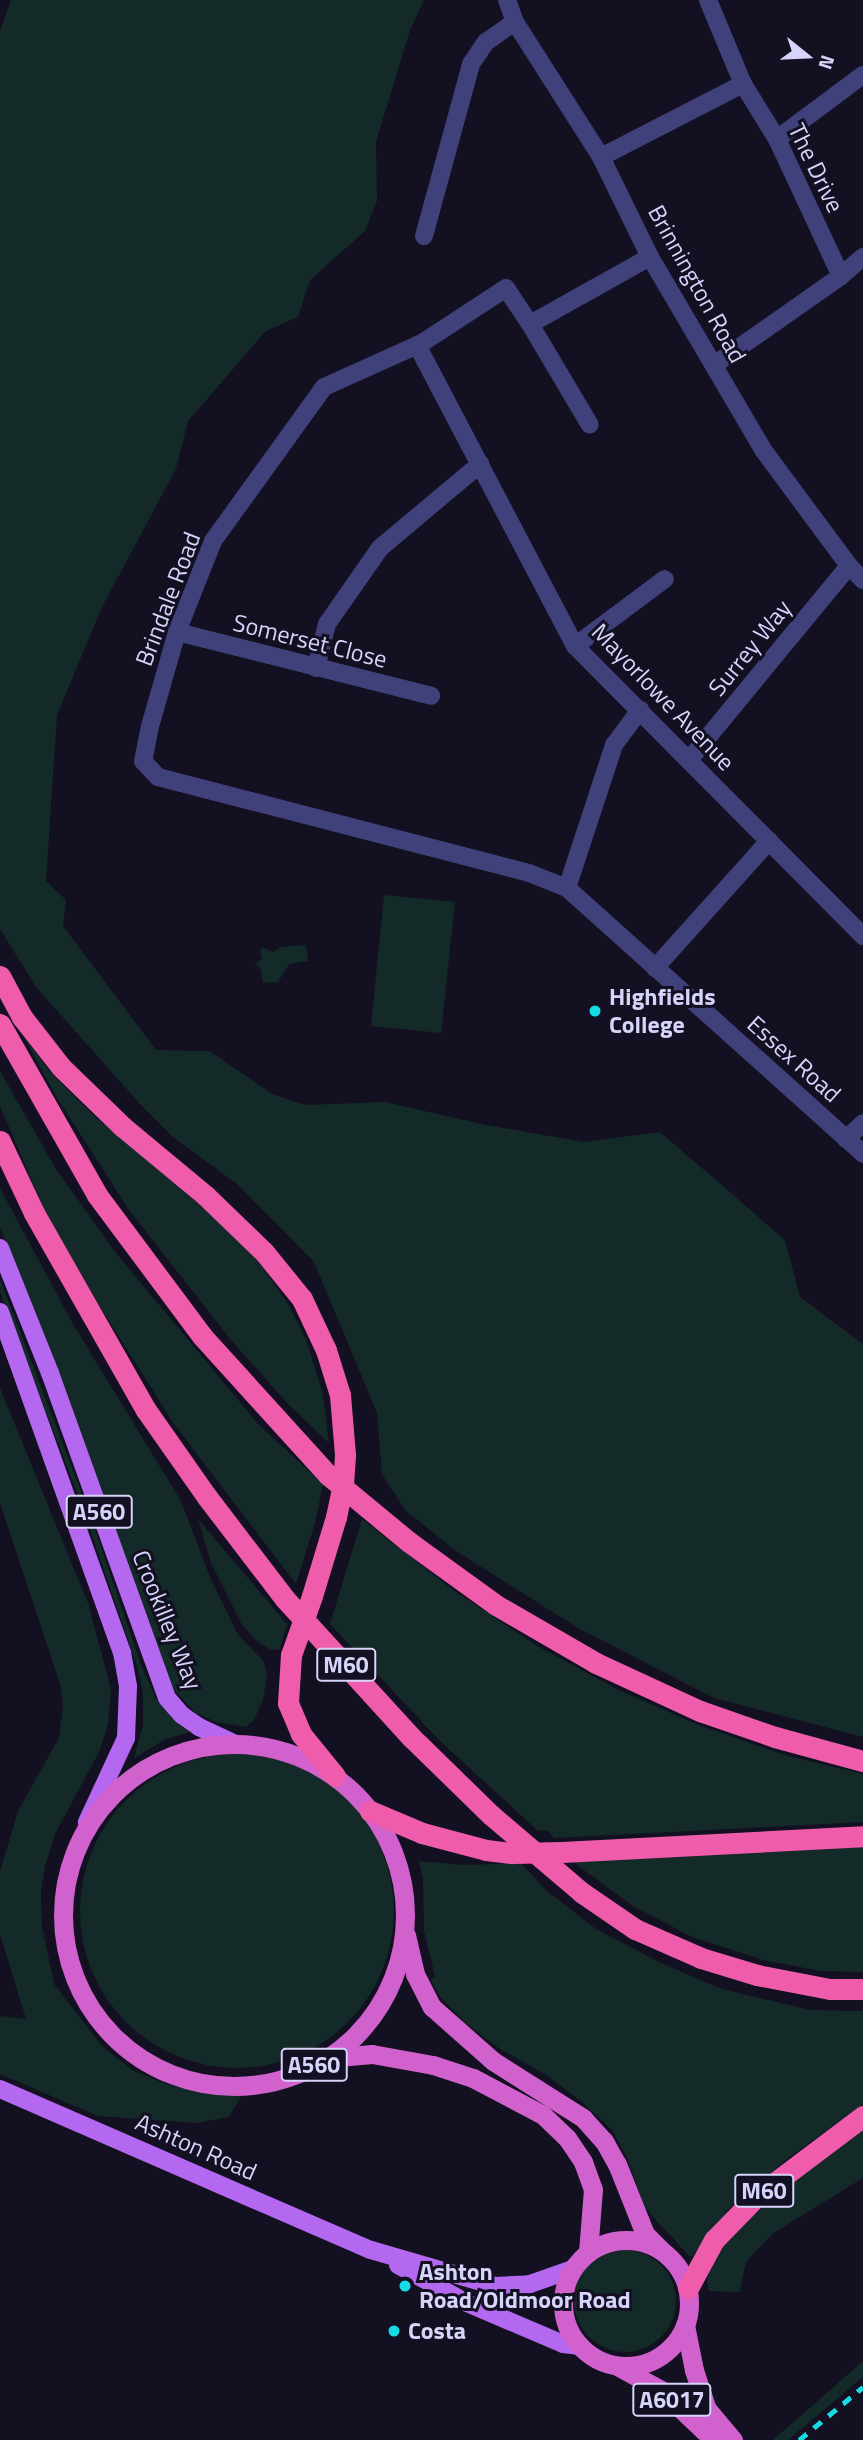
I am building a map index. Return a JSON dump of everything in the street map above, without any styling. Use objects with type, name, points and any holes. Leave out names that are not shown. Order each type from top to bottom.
[{"type":"highway","name":"M60","points":[[0,976],[22,1017],[61,1067],[123,1127],[206,1196],[264,1252],[302,1299],[326,1350],[340,1395],[345,1454],[344,1484],[337,1517],[290,1655],[288,1703],[301,1734],[335,1776]]},
{"type":"highway","points":[[0,1024],[97,1195],[202,1336],[328,1475],[409,1542],[496,1605],[596,1663],[701,1711],[775,1737],[863,1760]]},
{"type":"highway","name":"M60","points":[[0,1141],[34,1213],[146,1410],[206,1497],[285,1599],[411,1737],[511,1832],[581,1892],[635,1929],[701,1958],[757,1975],[830,1989],[863,1989]]},
{"type":"highway","name":"A560","points":[[405,1934],[394,1975],[381,2002],[363,2026],[327,2058],[302,2072],[260,2084],[236,2086],[198,2082],[168,2073],[133,2052],[106,2028],[88,2003],[75,1976],[64,1930],[62,1900],[67,1872],[87,1822],[126,1782],[153,1764],[197,1748],[235,1744],[288,1753],[335,1776],[370,1811],[387,1838],[401,1877],[405,1934],[415,1974],[432,2007],[493,2061],[583,2118],[611,2153],[645,2234],[678,2267],[688,2288]]},
{"type":"highway","points":[[370,1811],[422,1833],[486,1850],[512,1853],[863,1836]]},
{"type":"highway","name":"A560","points":[[327,2058],[372,2054],[433,2065],[473,2078],[543,2115],[566,2138],[583,2162],[593,2189],[588,2253]]},
{"type":"highway","name":"M60","points":[[688,2288],[714,2240],[757,2196],[863,2116]]},
{"type":"highway","points":[[662,2251],[644,2242],[624,2240],[605,2244],[588,2253],[573,2269],[565,2287],[563,2307],[568,2326],[580,2346],[602,2362],[615,2365],[650,2362],[665,2353],[677,2340],[685,2325],[689,2307],[688,2288]]},
{"type":"highway","name":"A6017","points":[[685,2325],[694,2370],[706,2408],[733,2440]]},
{"type":"highway","name":"A6017","points":[[615,2365],[661,2390],[704,2431],[724,2440]]},
{"type":"main road","name":"Crookilley Way","points":[[0,1248],[50,1373],[167,1698],[190,1721],[235,1744]]},
{"type":"main road","name":"Crookilley Way","points":[[0,1312],[98,1580],[122,1652],[128,1686],[125,1738],[87,1822]]},
{"type":"main road","name":"Ashton Road","points":[[0,2089],[371,2250],[467,2304],[563,2344],[580,2346]]},
{"type":"main road","name":"Ashton Road","points":[[371,2250],[495,2286],[530,2284],[573,2269]]},
{"type":"street","name":"Brinnington Road","points":[[507,0],[515,22],[601,156],[650,257],[764,451],[849,566],[863,580]]},
{"type":"street","name":"The Drive","points":[[708,0],[743,84],[777,139],[841,276]]},
{"type":"street","points":[[425,236],[471,64],[486,42],[515,22]]},
{"type":"street","points":[[777,139],[863,75]]},
{"type":"street","points":[[601,156],[743,84]]},
{"type":"street","points":[[590,425],[530,324],[650,257]]},
{"type":"street","points":[[713,365],[841,276],[863,257]]},
{"type":"street","name":"Brindale Road","points":[[530,324],[506,288],[417,345],[324,387],[213,541],[177,632],[150,726],[144,761],[158,777],[529,873],[567,888]]},
{"type":"street","name":"Mayorlowe Avenue","points":[[417,345],[575,646],[863,936]]},
{"type":"street","points":[[316,668],[327,624],[380,548],[480,464]]},
{"type":"street","name":"Surrey Way","points":[[689,760],[849,566]]},
{"type":"street","points":[[575,646],[665,579]]},
{"type":"street","name":"Somerset Close","points":[[177,632],[431,696]]},
{"type":"street","points":[[567,888],[614,746],[640,710]]},
{"type":"street","points":[[655,968],[769,841]]},
{"type":"street","name":"Essex Road","points":[[567,888],[863,1154]]},
{"type":"street","points":[[846,1139],[863,1123]]},
{"type":"green space","points":[[11,0],[424,0],[410,30],[376,142],[377,201],[365,231],[310,280],[298,317],[266,331],[188,421],[176,469],[102,607],[57,715],[46,881],[66,900],[63,926],[156,1050],[210,1051],[272,1094],[305,1105],[385,1102],[486,1125],[584,1142],[660,1132],[785,1240],[800,1297],[863,1344],[863,1737],[714,1698],[578,1628],[453,1549],[405,1510],[382,1474],[377,1413],[314,1262],[237,1184],[173,1137],[140,1104],[36,987],[0,929],[0,31]]},
{"type":"green space","points":[[384,895],[455,902],[441,1033],[371,1026]]},
{"type":"green space","points":[[306,945],[308,961],[289,964],[278,982],[263,983],[260,968],[255,963],[262,959],[262,947],[273,952],[281,947]]},
{"type":"green space","points":[[24,1037],[51,1073],[93,1115],[219,1221],[260,1264],[287,1302],[306,1339],[323,1394],[329,1443],[288,1404],[231,1340],[129,1210],[57,1098]]},
{"type":"green space","points":[[0,1071],[56,1169],[116,1253],[259,1425],[323,1484],[315,1523],[296,1584],[174,1424],[99,1305],[46,1214],[0,1106]]},
{"type":"green space","points":[[0,1188],[73,1324],[181,1501],[210,1577],[237,1633],[264,1662],[267,1675],[263,1700],[254,1720],[246,1727],[216,1722],[196,1713],[172,1688],[0,1227]]},
{"type":"green space","points":[[0,1279],[93,1523],[141,1665],[157,1701],[190,1732],[166,1739],[134,1758],[143,1725],[143,1694],[137,1666],[79,1498],[0,1292]]},
{"type":"green space","points":[[0,1388],[88,1603],[111,1689],[108,1724],[100,1750],[55,1834],[45,1866],[41,1892],[42,1926],[54,1984],[102,2046],[134,2071],[166,2084],[207,2094],[242,2095],[229,2117],[196,2123],[98,2116],[0,2074],[0,2016],[26,2019],[0,1934],[0,1871],[18,1811],[59,1738],[63,1706],[61,1687],[0,1503]]},
{"type":"green space","points":[[198,1519],[287,1624],[280,1649],[271,1650],[256,1641],[242,1625],[211,1563]]},
{"type":"green space","points":[[362,1519],[453,1590],[539,1647],[617,1689],[696,1724],[784,1755],[863,1774],[863,1822],[554,1838],[547,1830],[538,1831],[439,1740],[330,1624]]},
{"type":"green space","points":[[237,1754],[268,1757],[297,1766],[324,1781],[348,1800],[367,1824],[382,1851],[391,1880],[394,1911],[391,1942],[382,1971],[367,1998],[348,2022],[324,2041],[297,2056],[268,2065],[237,2068],[206,2065],[177,2056],[150,2041],[126,2022],[107,1998],[92,1971],[83,1942],[80,1911],[83,1880],[92,1851],[107,1824],[126,1800],[150,1781],[177,1766],[206,1757]]},
{"type":"green space","points":[[863,1841],[863,1972],[821,1971],[763,1960],[692,1937],[633,1906],[570,1860]]},
{"type":"green space","points":[[419,1861],[463,1865],[521,1863],[547,1891],[596,1929],[661,1963],[722,1989],[810,2010],[863,2011],[863,2104],[787,2159],[729,2209],[691,2258],[645,2208],[627,2158],[612,2130],[582,2102],[546,2075],[497,2047],[463,2021],[438,1994],[431,1980],[435,1976],[424,1931],[423,1879]]},
{"type":"green space","points":[[863,2125],[863,2178],[772,2234],[746,2262],[740,2292],[709,2291],[707,2281],[711,2263],[723,2244],[790,2182]]},
{"type":"green space","points":[[625,2250],[654,2258],[668,2272],[676,2301],[668,2330],[654,2344],[625,2352],[596,2344],[582,2330],[574,2301],[582,2272],[596,2258]]},
{"type":"green space","points":[[863,2361],[863,2377],[788,2440],[773,2440]]},
{"type":"railway","points":[[799,2440],[863,2387]]},
{"type":"place","name":"Highfields College","points":[[595,1011]]},
{"type":"place","name":"Ashton Road/Oldmoor Road","points":[[405,2286]]},
{"type":"place","name":"Costa","points":[[394,2331]]}]
